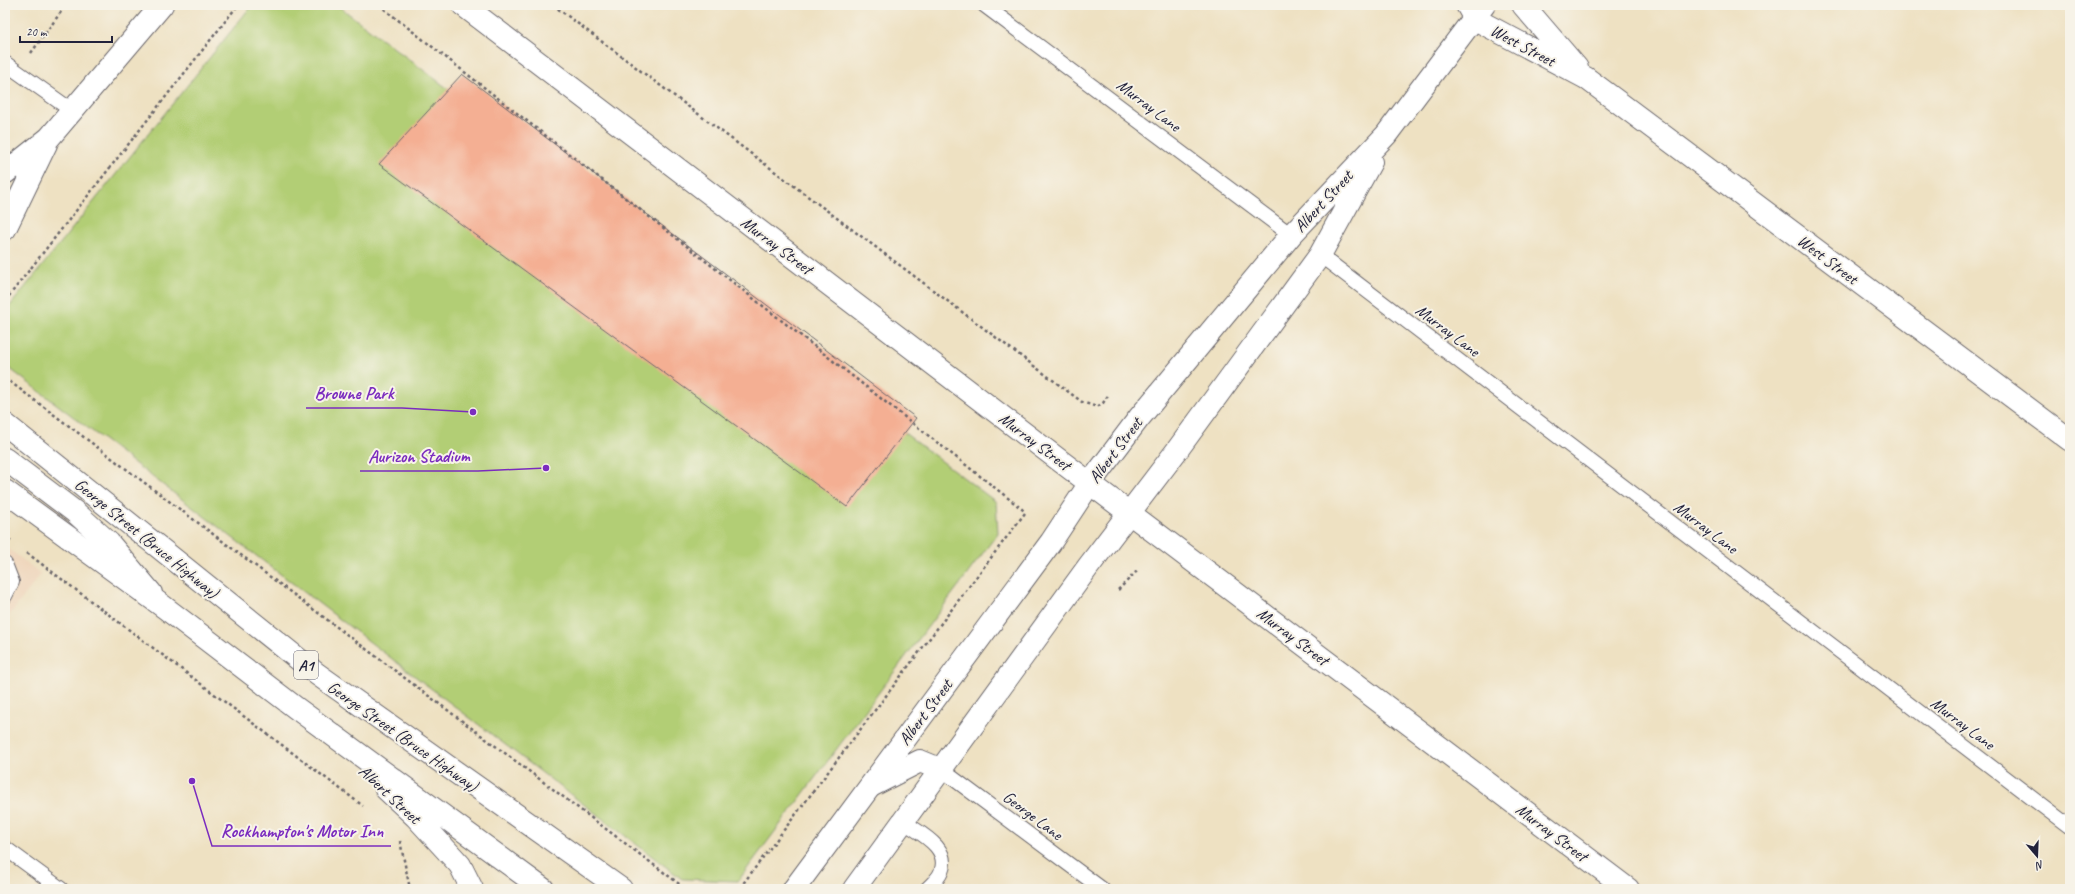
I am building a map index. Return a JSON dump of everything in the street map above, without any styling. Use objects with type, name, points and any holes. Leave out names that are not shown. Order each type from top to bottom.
[{"type":"main road","points":[[5,174],[49,138],[162,5]]},
{"type":"main road","name":"Murray Street","points":[[463,5],[1090,483],[1628,889]]},
{"type":"main road","name":"West Street","points":[[1523,5],[1586,78]]},
{"type":"main road","name":"Albert Street","points":[[854,889],[1320,255],[1386,135],[1476,10]]},
{"type":"main road","name":"West Street","points":[[1476,10],[1586,78],[2070,440]]},
{"type":"main road","name":"Albert Street","points":[[794,889],[1051,542],[1090,483],[1138,418],[1291,235],[1386,135]]},
{"type":"main road","points":[[5,229],[49,138]]},
{"type":"main road","name":"George Street (Bruce Highway)","points":[[5,424],[317,674],[621,889]]},
{"type":"main road","points":[[5,459],[76,512],[108,543],[164,607]]},
{"type":"main road","name":"A1","points":[[5,491],[164,607],[296,708],[543,889]]},
{"type":"main road","name":"Albert Street","points":[[296,708],[416,817],[460,865],[472,889]]},
{"type":"main road","name":"Albert Street","points":[[871,786],[920,761],[942,770]]},
{"type":"lane","name":"Murray Lane","points":[[984,5],[1291,235]]},
{"type":"lane","points":[[5,63],[72,110]]},
{"type":"lane","name":"Murray Lane","points":[[1320,255],[2070,827]]},
{"type":"lane","points":[[5,564],[12,582],[5,596]]},
{"type":"lane","name":"George Lane","points":[[942,770],[1102,889]]},
{"type":"lane","points":[[904,822],[936,845],[942,853],[944,861],[941,873],[927,889]]},
{"type":"lane","points":[[5,848],[61,889]]},
{"type":"path","points":[[29,58],[66,5]]},
{"type":"path","points":[[5,300],[238,5]]},
{"type":"path","points":[[378,5],[1022,509],[1025,513],[739,889]]},
{"type":"path","points":[[553,5],[1082,402],[1097,407],[1103,403],[1109,394]]},
{"type":"path","points":[[5,378],[686,889]]},
{"type":"path","points":[[5,537],[18,546]]},
{"type":"path","points":[[24,551],[365,807]]},
{"type":"path","points":[[1118,590],[1137,571]]},
{"type":"path","points":[[399,838],[410,889]]},
{"type":"shaded area","points":[[5,546],[41,574],[5,621]]},
{"type":"green space","points":[[252,5],[337,5],[996,502],[998,533],[738,881],[682,879],[5,365],[5,312]]},
{"type":"building","points":[[462,74],[916,418],[847,507],[379,164]]},
{"type":"place","name":"Browne Park","points":[[473,412]]},
{"type":"place","name":"Aurizon Stadium","points":[[546,468]]},
{"type":"place","name":"Rockhampton's Motor Inn","points":[[192,781]]}]
